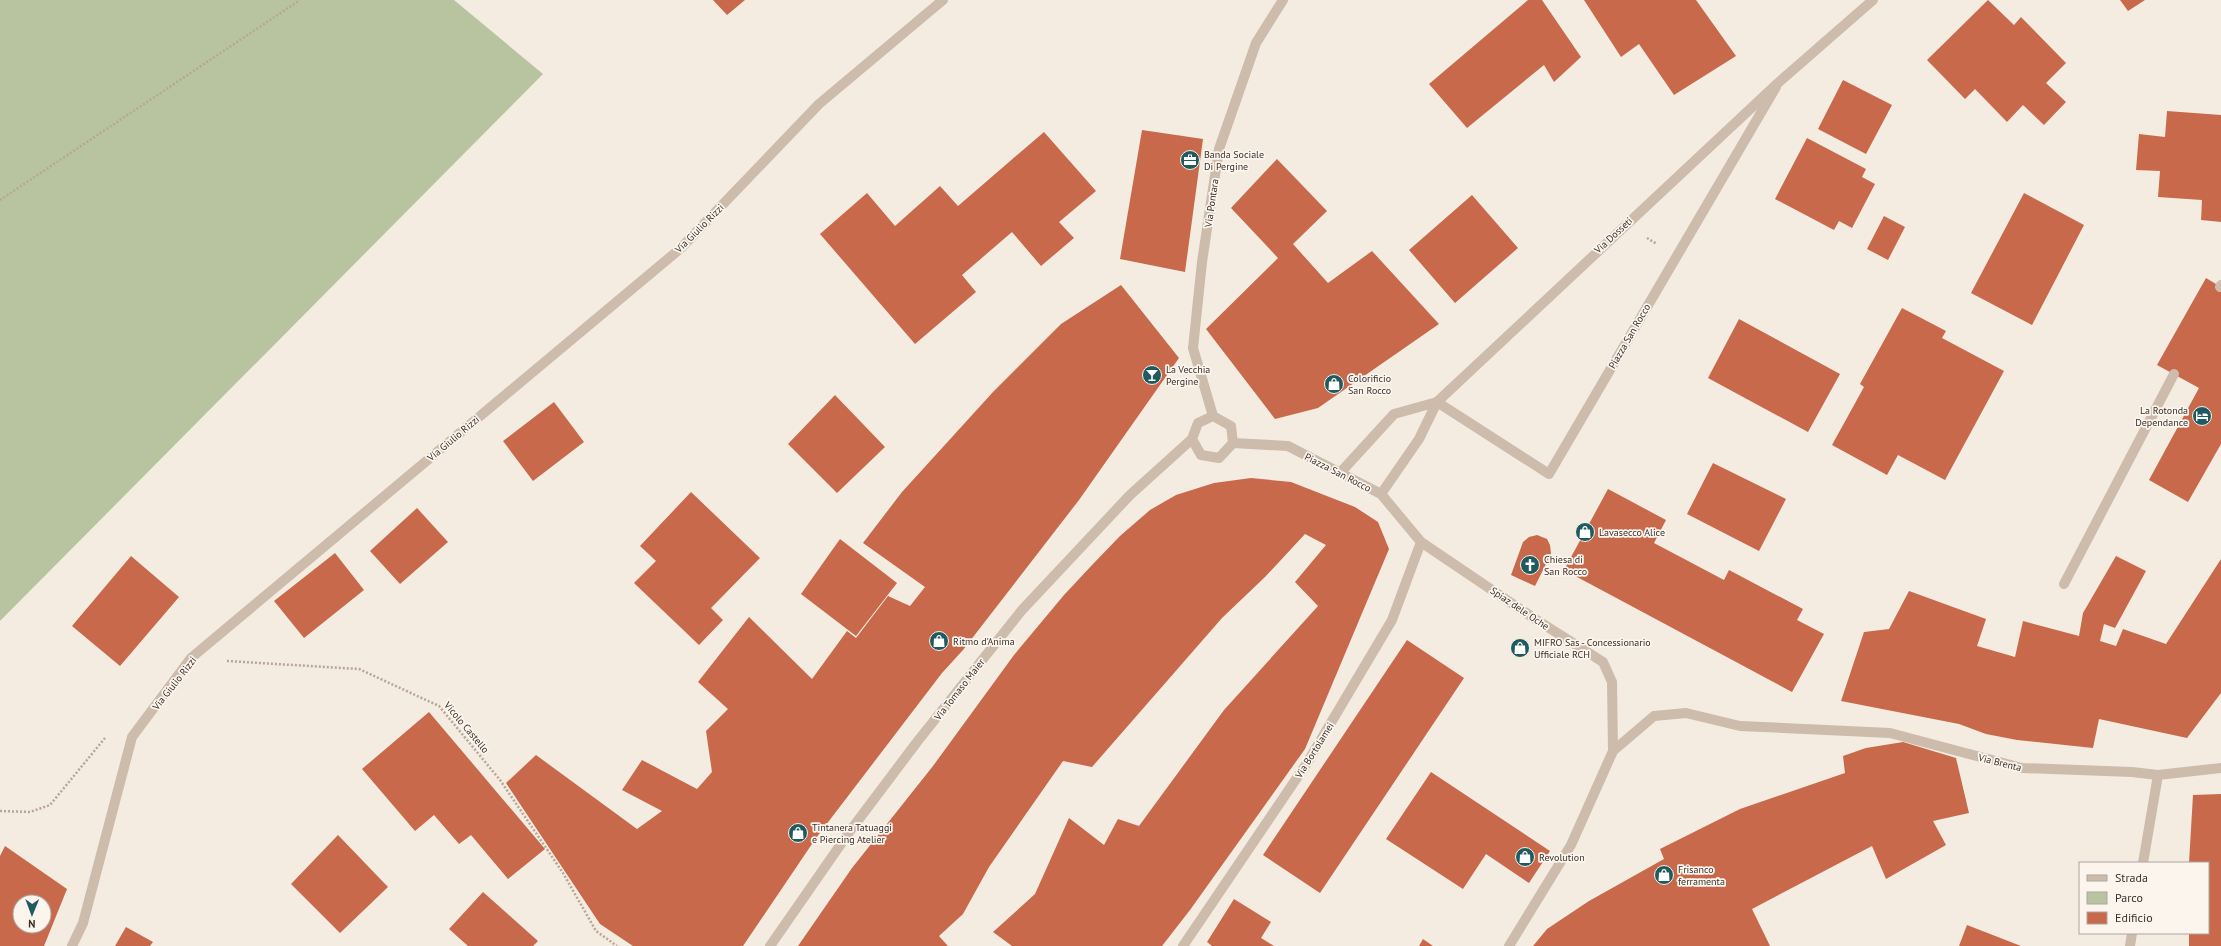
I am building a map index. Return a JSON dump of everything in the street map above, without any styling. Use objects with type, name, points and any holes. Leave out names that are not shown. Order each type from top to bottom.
[{"type":"street","name":"Via Giulio Rizzi","points":[[72,946],[84,923],[132,737],[192,658],[681,248],[819,104],[942,0]]},
{"type":"street","name":"Via Pontara","points":[[1213,416],[1193,348],[1202,262],[1218,149],[1256,43],[1283,0]]},
{"type":"street","name":"Via Dosseti","points":[[1381,494],[1419,440],[1437,402],[1778,83],[1873,0]]},
{"type":"street","name":"Piazza San Rocco","points":[[1437,402],[1549,474],[1778,83]]},
{"type":"street","points":[[2064,584],[2174,374]]},
{"type":"street","points":[[1340,473],[1394,414],[1437,402]]},
{"type":"street","points":[[1213,416],[1231,426],[1233,443],[1219,458],[1201,455],[1192,439],[1198,423],[1213,416]]},
{"type":"street","name":"Via Tomaso Maier","points":[[770,946],[850,831],[917,742],[1022,610],[1130,495],[1192,439]]},
{"type":"street","name":"Piazza San Rocco","points":[[1233,443],[1288,446],[1381,494],[1421,542]]},
{"type":"street","name":"Spiaz dele Oche","points":[[1421,542],[1534,619],[1603,662],[1612,682],[1613,752]]},
{"type":"street","name":"Via Bortolamei","points":[[1187,945],[1307,763],[1392,620],[1421,542]]},
{"type":"street","name":"Spiaz dele Oche","points":[[1509,946],[1571,845],[1613,752],[1654,716],[1686,713],[1740,726],[1806,729]]},
{"type":"street","name":"Via Brenta","points":[[1806,729],[1890,733],[2022,768],[2132,772],[2158,775],[2221,768]]},
{"type":"street","points":[[2143,862],[2158,775]]},
{"type":"street","points":[[2130,946],[2132,934]]},
{"type":"path","points":[[0,200],[300,0]]},
{"type":"path","points":[[1640,233],[1660,246]]},
{"type":"path","name":"Vicolo Castello","points":[[192,658],[359,668],[439,706],[500,780],[563,872],[596,931],[617,946]]},
{"type":"path","points":[[0,811],[30,812],[50,805],[106,737]]},
{"type":"green space","points":[[0,0],[454,0],[543,74],[0,621]]},
{"type":"building","points":[[713,0],[745,0],[727,15]]},
{"type":"building","points":[[1528,0],[1542,0],[1581,57],[1554,82],[1544,65],[1467,128],[1429,84]]},
{"type":"building","points":[[1584,0],[1696,0],[1736,56],[1674,95],[1639,44],[1621,57]]},
{"type":"building","points":[[1988,0],[2014,25],[2021,17],[2066,63],[2046,83],[2066,102],[2044,125],[2023,105],[2007,122],[1975,89],[1965,99],[1927,60]]},
{"type":"building","points":[[2120,0],[2145,0],[2128,11]]},
{"type":"building","points":[[1843,80],[1892,105],[1866,154],[1818,129]]},
{"type":"building","points":[[2167,111],[2221,115],[2221,222],[2201,220],[2202,200],[2158,197],[2160,171],[2136,170],[2139,134],[2165,137]]},
{"type":"building","points":[[1142,130],[1203,139],[1185,272],[1120,259]]},
{"type":"building","points":[[1044,132],[1096,191],[1059,222],[1074,238],[1041,266],[1012,232],[962,275],[976,292],[915,344],[820,234],[867,193],[895,226],[940,186],[958,206]]},
{"type":"building","points":[[1807,138],[1866,169],[1862,177],[1875,184],[1852,228],[1839,221],[1834,230],[1775,199]]},
{"type":"building","points":[[1277,159],[1327,211],[1293,244],[1328,283],[1372,251],[1439,324],[1318,408],[1275,419],[1206,329],[1278,258],[1231,208]]},
{"type":"building","points":[[2024,193],[2084,225],[2032,325],[1971,293]]},
{"type":"building","points":[[1472,195],[1518,248],[1455,303],[1409,250]]},
{"type":"building","points":[[1884,216],[1905,227],[1888,260],[1867,249]]},
{"type":"building","name":"La Rotonda Dependance","points":[[2206,278],[2221,287],[2221,444],[2188,502],[2149,480],[2199,388],[2157,365]]},
{"type":"building","points":[[1121,285],[1179,358],[1079,500],[963,650],[942,673],[816,838],[743,946],[633,946],[600,924],[506,783],[536,755],[637,829],[662,811],[622,790],[642,760],[697,789],[712,772],[706,731],[728,709],[698,682],[749,617],[812,679],[847,631],[856,638],[888,596],[910,606],[925,587],[863,543],[902,492],[993,392],[1061,324]]},
{"type":"building","points":[[1902,308],[1946,331],[1942,338],[2004,371],[1945,480],[1898,455],[1887,475],[1832,445],[1864,387],[1860,384]]},
{"type":"building","points":[[1739,319],[1840,374],[1808,432],[1708,378]]},
{"type":"building","points":[[835,395],[885,447],[837,493],[788,444]]},
{"type":"building","points":[[554,402],[584,442],[533,481],[503,441]]},
{"type":"building","points":[[1713,463],[1786,499],[1759,551],[1687,514]]},
{"type":"building","points":[[1251,478],[1291,482],[1355,507],[1378,522],[1389,549],[1305,749],[1190,910],[1162,946],[1012,946],[993,932],[1035,894],[1069,818],[1104,845],[1118,819],[1139,826],[1224,710],[1318,606],[1295,582],[1326,545],[1305,534],[1265,577],[1222,618],[1092,767],[1063,761],[989,867],[963,914],[939,936],[948,946],[798,946],[852,868],[933,766],[1014,655],[1064,595],[1120,536],[1150,510],[1176,495],[1214,483]]},
{"type":"building","points":[[1608,489],[1666,520],[1654,543],[1724,580],[1729,570],[1803,609],[1797,620],[1824,634],[1792,692],[1564,570]]},
{"type":"building","points":[[691,492],[760,558],[711,608],[723,620],[699,645],[634,583],[656,561],[640,546]]},
{"type":"building","points":[[417,508],[448,542],[400,584],[370,551]]},
{"type":"building","name":"Chiesa di San Rocco","points":[[1537,535],[1547,539],[1550,545],[1551,554],[1535,586],[1511,575],[1523,542],[1529,537]]},
{"type":"building","points":[[840,539],[897,583],[856,636],[801,594]]},
{"type":"building","points":[[335,553],[364,590],[304,638],[274,601]]},
{"type":"building","points":[[131,556],[179,597],[120,666],[72,626]]},
{"type":"building","points":[[2116,556],[2146,571],[2115,628],[2104,624],[2100,641],[2116,646],[2123,629],[2166,644],[2221,559],[2221,693],[2187,738],[2099,719],[2093,748],[2017,740],[1986,734],[1959,724],[1841,701],[1864,632],[1889,629],[1909,591],[1986,619],[1977,646],[2015,657],[2023,621],[2079,636],[2083,613]]},
{"type":"building","points":[[1407,640],[1464,678],[1320,893],[1263,855]]},
{"type":"building","points":[[429,712],[545,849],[508,879],[471,835],[459,844],[434,815],[415,831],[362,769]]},
{"type":"building","points":[[1903,742],[1956,758],[1969,813],[1933,821],[1946,845],[1886,879],[1872,846],[1752,909],[1770,946],[1533,946],[1547,929],[1589,901],[1664,859],[1660,849],[1740,809],[1845,773],[1843,756],[1866,748]]},
{"type":"building","points":[[1431,772],[1550,851],[1529,883],[1486,854],[1463,889],[1386,839]]},
{"type":"building","points":[[2221,794],[2221,946],[2189,946],[2189,934],[2209,934],[2209,862],[2189,862],[2193,795]]},
{"type":"building","points":[[338,835],[388,887],[340,933],[291,884]]},
{"type":"building","points":[[5,846],[67,889],[52,926],[52,894],[12,894],[12,934],[49,934],[44,946],[0,946],[0,856]]},
{"type":"building","points":[[483,892],[538,941],[533,946],[468,946],[449,929]]},
{"type":"building","points":[[1234,899],[1271,922],[1261,938],[1274,946],[1212,946],[1207,942]]},
{"type":"building","points":[[1967,925],[2021,946],[1959,946]]},
{"type":"building","points":[[126,927],[153,942],[150,946],[115,946]]},
{"type":"building","points":[[1423,939],[1433,946],[1419,946]]},
{"type":"place","name":"Banda Sociale Di Pergine","points":[[1190,160]]},
{"type":"place","name":"La Vecchia Pergine","points":[[1152,375]]},
{"type":"place","name":"Colorificio San Rocco","points":[[1334,384]]},
{"type":"place","name":"La Rotonda Dependance","points":[[2202,416]]},
{"type":"place","name":"Lavasecco Alice","points":[[1585,532]]},
{"type":"place","name":"Chiesa di San Rocco","points":[[1530,565]]},
{"type":"place","name":"Ritmo d'Anima","points":[[939,641]]},
{"type":"place","name":"MIFRO Sas - Concessionario Ufficiale RCH","points":[[1520,648]]},
{"type":"place","name":"Tintanera Tatuaggi e Piercing Atelier","points":[[798,833]]},
{"type":"place","name":"Revolution","points":[[1525,857]]},
{"type":"place","name":"Frisanco ferramenta","points":[[1664,875]]}]
